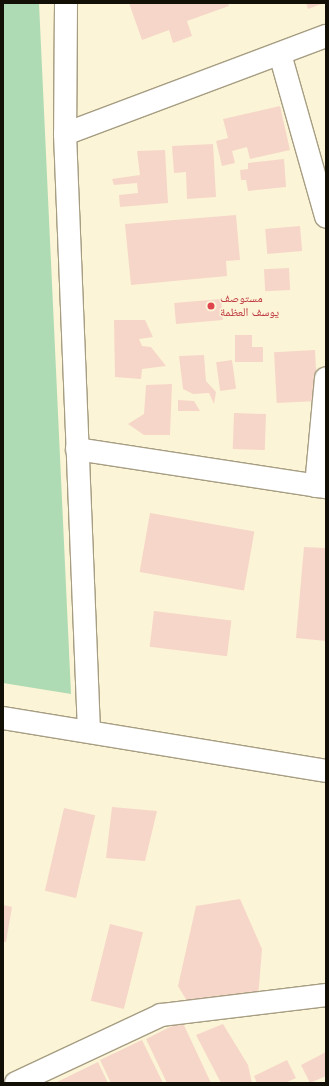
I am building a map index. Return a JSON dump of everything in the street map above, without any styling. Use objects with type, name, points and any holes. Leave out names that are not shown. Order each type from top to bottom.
[{"type":"street","points":[[66,3],[65,134],[89,732]]},
{"type":"street","points":[[65,134],[326,36]]},
{"type":"street","points":[[280,54],[326,218]]},
{"type":"street","points":[[77,449],[321,486],[326,378]]},
{"type":"street","points":[[3,718],[326,771]]},
{"type":"street","points":[[16,1083],[160,1015],[326,995]]},
{"type":"green space","points":[[3,3],[39,3],[71,694],[3,683]]},
{"type":"building","points":[[129,3],[228,3],[229,6],[187,21],[192,36],[173,43],[169,30],[142,40]]},
{"type":"building","points":[[306,3],[324,3],[308,9]]},
{"type":"building","points":[[280,106],[290,150],[250,159],[247,147],[232,151],[235,163],[222,166],[216,141],[228,138],[223,119]]},
{"type":"building","points":[[213,144],[216,197],[187,199],[186,172],[174,173],[172,146]]},
{"type":"building","points":[[165,150],[168,203],[120,207],[119,195],[138,193],[137,183],[114,185],[112,179],[140,175],[137,151]]},
{"type":"building","points":[[284,159],[286,187],[248,191],[246,180],[241,180],[240,170],[248,169],[248,163]]},
{"type":"building","points":[[236,215],[240,260],[226,261],[227,276],[131,285],[125,224]]},
{"type":"building","points":[[300,226],[302,251],[267,254],[265,229]]},
{"type":"building","points":[[289,268],[290,290],[265,291],[264,269]]},
{"type":"building","points":[[221,299],[223,320],[176,324],[174,303]]},
{"type":"building","points":[[114,320],[145,320],[153,337],[139,339],[142,346],[151,347],[166,366],[142,369],[141,379],[115,377]]},
{"type":"building","points":[[235,335],[252,335],[252,347],[263,347],[263,362],[235,362]]},
{"type":"building","points":[[315,350],[318,401],[277,403],[274,352]]},
{"type":"building","points":[[204,355],[206,381],[216,392],[214,404],[209,393],[193,394],[183,389],[179,356]]},
{"type":"building","points":[[232,360],[236,389],[220,391],[216,362]]},
{"type":"building","points":[[172,384],[170,435],[144,435],[128,424],[144,414],[146,385]]},
{"type":"building","points":[[178,400],[194,401],[200,411],[178,411]]},
{"type":"building","points":[[234,413],[266,414],[265,450],[233,449]]},
{"type":"building","points":[[150,513],[254,531],[244,590],[140,572]]},
{"type":"building","points":[[304,547],[326,548],[326,641],[296,638]]},
{"type":"building","points":[[154,611],[231,621],[227,656],[150,647]]},
{"type":"building","points":[[112,807],[157,811],[145,861],[106,858]]},
{"type":"building","points":[[64,808],[95,815],[76,898],[45,891]]},
{"type":"building","points":[[240,899],[262,949],[258,998],[190,1006],[178,986],[196,906]]},
{"type":"building","points":[[3,905],[12,907],[6,942],[3,942]]},
{"type":"building","points":[[110,924],[143,932],[124,1009],[91,1001]]},
{"type":"building","points":[[182,1021],[211,1083],[167,1083],[146,1039]]},
{"type":"building","points":[[223,1024],[248,1065],[252,1083],[221,1083],[196,1035]]},
{"type":"building","points":[[142,1040],[163,1083],[111,1083],[100,1060]]},
{"type":"building","points":[[326,1052],[326,1076],[310,1083],[301,1065]]},
{"type":"building","points":[[287,1060],[296,1078],[285,1083],[257,1083],[254,1076]]},
{"type":"building","points":[[98,1062],[108,1083],[55,1083]]},
{"type":"place","name":"مستوصف يوسف العظمة","points":[[211,306]]}]
